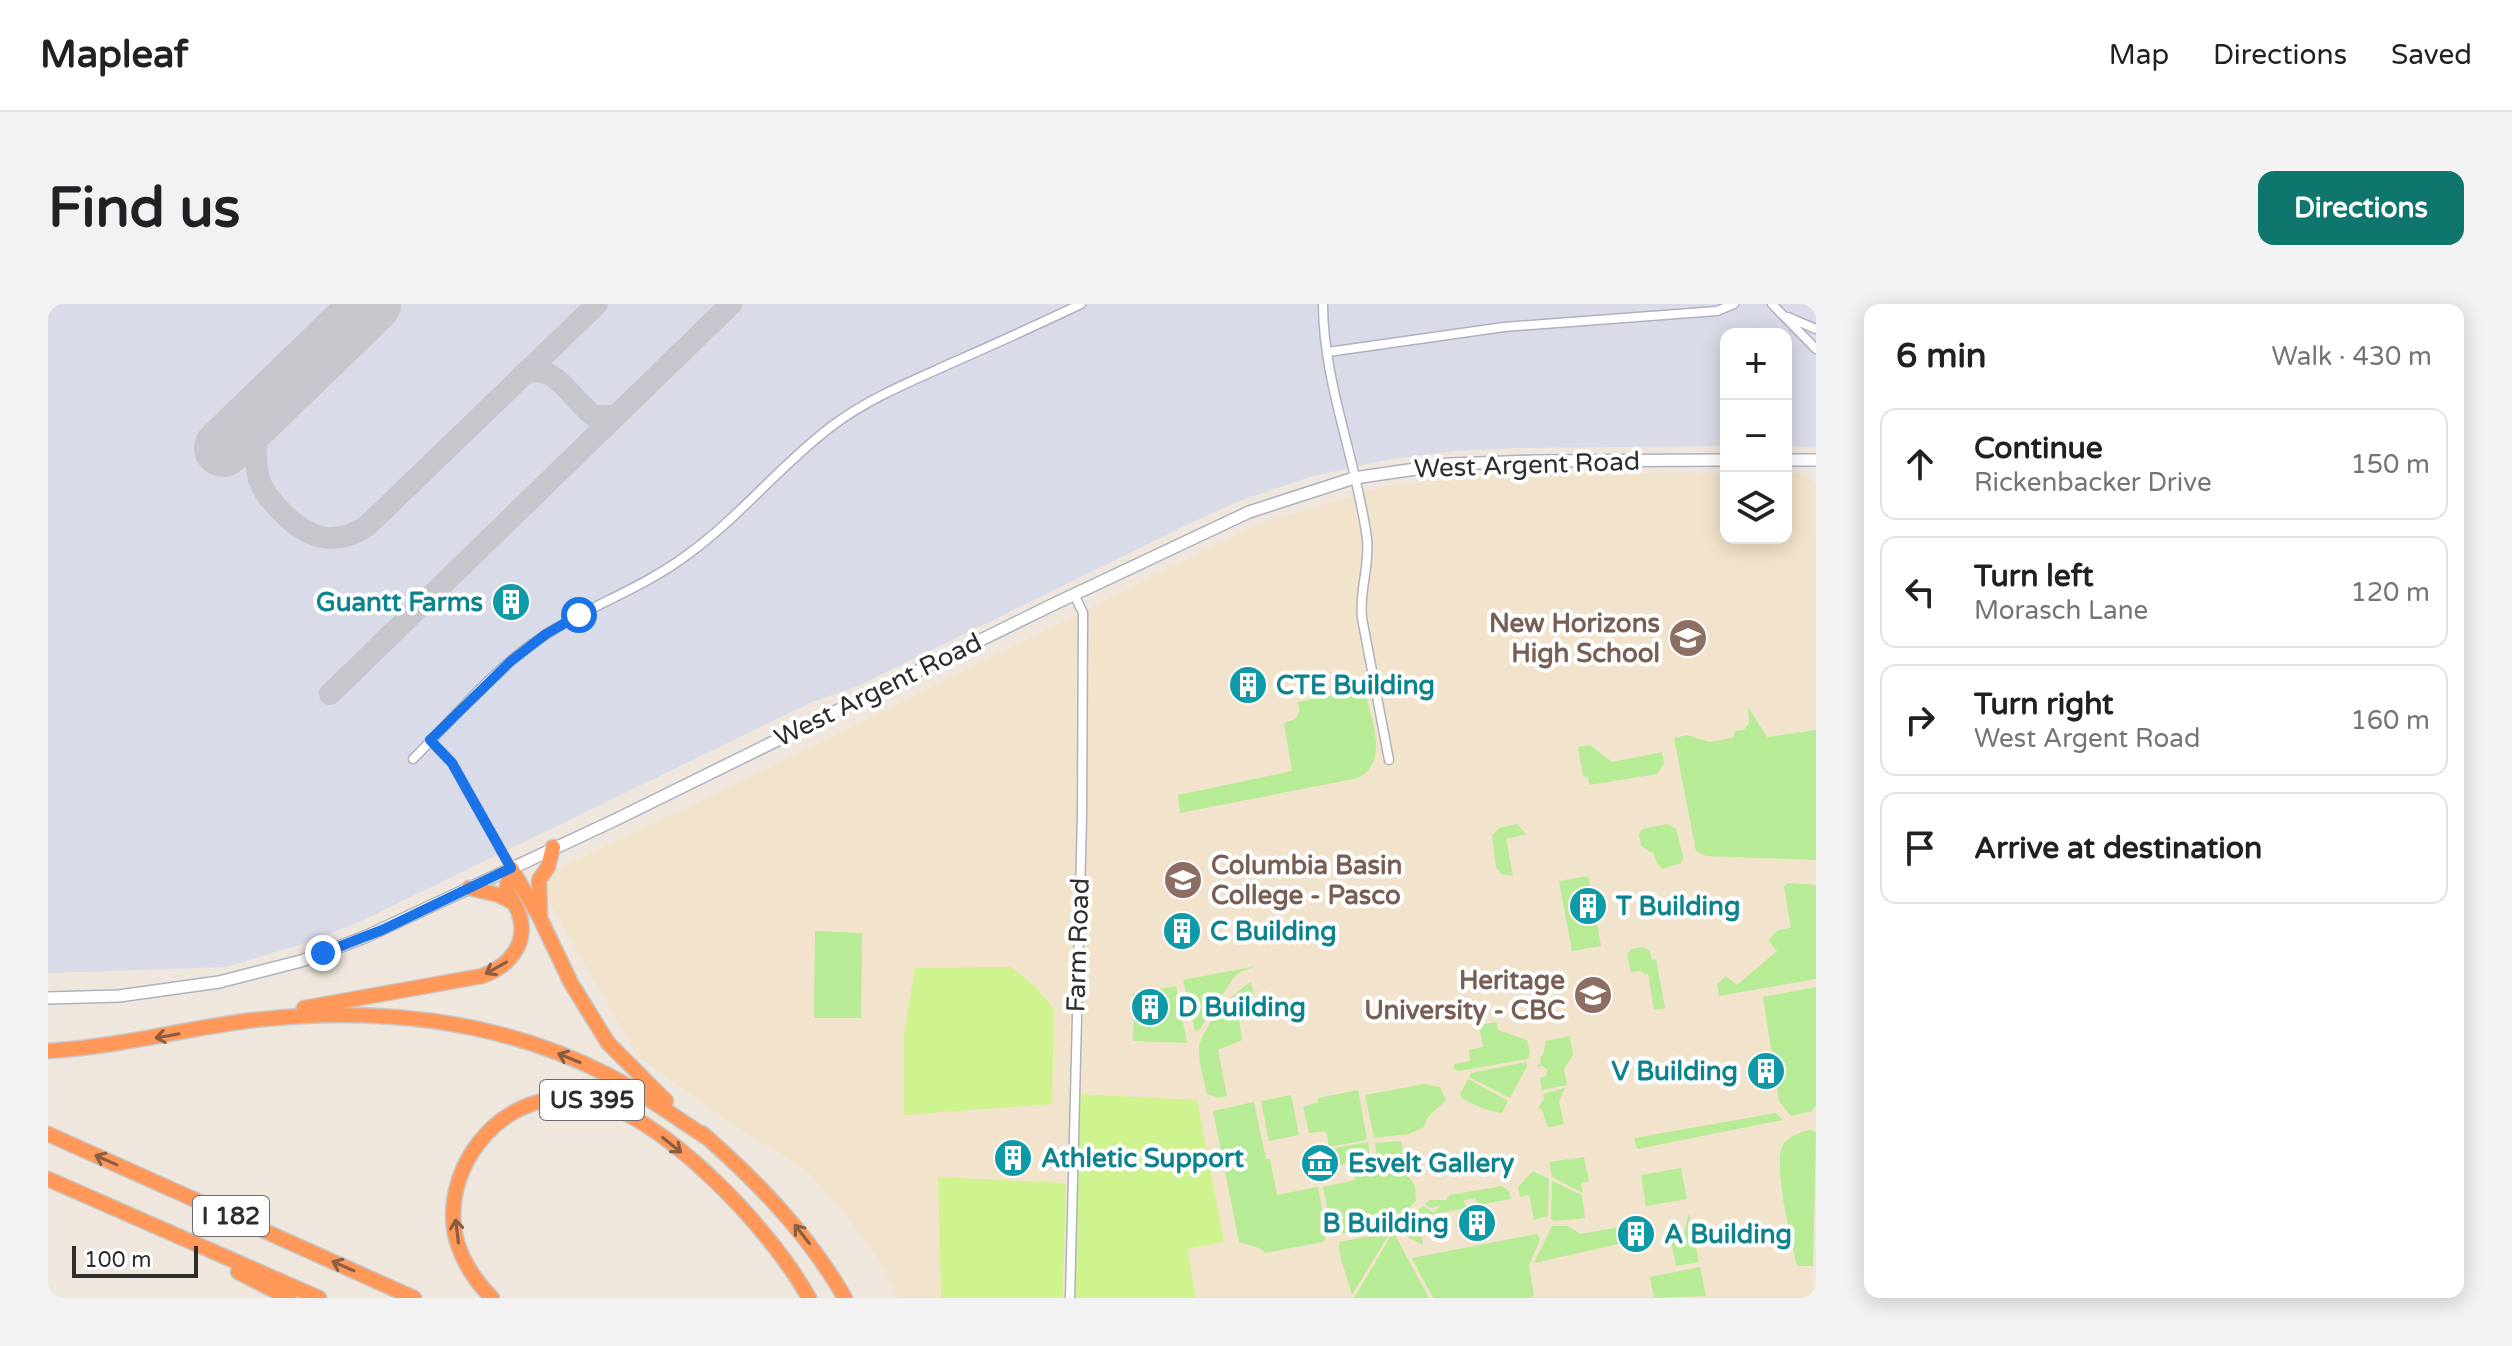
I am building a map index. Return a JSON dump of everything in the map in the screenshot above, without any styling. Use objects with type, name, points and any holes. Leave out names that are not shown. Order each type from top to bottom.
[{"type":"highway","points":[[540,918],[539,880],[548,867],[553,847]]},
{"type":"highway","points":[[243,1022],[254,1017],[482,976],[497,970],[511,959],[521,937],[521,921],[507,886],[511,868]]},
{"type":"highway","points":[[511,868],[540,918],[571,983],[608,1043],[649,1087],[751,1177],[793,1222],[845,1298]]},
{"type":"highway","points":[[469,888],[499,895],[514,903]]},
{"type":"highway","points":[[48,1051],[127,1043],[243,1022],[348,1013],[408,1016],[466,1025],[552,1051],[606,1074],[709,1139]]},
{"type":"highway","name":"US 395","points":[[492,1298],[477,1282],[456,1239],[454,1201],[464,1165],[487,1131],[514,1111],[545,1100],[580,1097],[614,1106],[643,1122],[694,1163],[737,1204],[776,1249],[809,1298]]},
{"type":"highway","name":"I 182","points":[[48,1134],[414,1298]]},
{"type":"highway","name":"I 182","points":[[48,1179],[319,1298]]},
{"type":"highway","points":[[95,1200],[289,1298]]},
{"type":"main road","points":[[1792,460],[1816,458]]},
{"type":"main road","name":"West Argent Road","points":[[48,998],[153,993],[256,973],[365,937],[627,814],[1074,594],[1249,512],[1354,478],[1416,468],[1485,462],[1720,460]]},
{"type":"main road","points":[[1792,460],[1816,467]]},
{"type":"street","points":[[413,759],[531,645],[579,615],[653,578],[687,555],[732,518],[810,443],[852,412],[888,391],[1081,304]]},
{"type":"street","points":[[1323,304],[1328,352],[1367,541],[1362,618],[1389,760]]},
{"type":"street","points":[[1328,352],[1504,327],[1717,311],[1734,304]]},
{"type":"street","points":[[1772,304],[1816,349]]},
{"type":"street","points":[[1780,313],[1816,329]]},
{"type":"street","name":"Farm Road","points":[[1070,1298],[1082,820],[1083,613],[1074,594]]},
{"type":"street","points":[[430,740],[452,763],[511,868]]},
{"type":"shaded area","points":[[48,304],[1816,304],[1816,447],[1792,446],[1792,328],[1720,328],[1720,446],[1454,451],[1381,461],[1310,477],[1239,501],[1191,523],[858,686],[812,702],[355,924],[227,967],[48,973]]},
{"type":"shaded area","name":"Columbia Basin College - Pasco","points":[[1528,472],[1720,473],[1720,544],[1792,544],[1792,474],[1802,474],[1816,485],[1816,1180],[1812,1298],[898,1298],[879,1260],[807,1171],[742,1131],[638,1057],[543,891],[557,869],[728,788],[1258,524],[1382,487],[1453,477]]},
{"type":"green space","points":[[1364,689],[1374,725],[1376,750],[1368,771],[1358,778],[1180,813],[1178,795],[1292,771],[1284,723],[1295,719],[1300,711],[1297,702]]},
{"type":"green space","points":[[1748,707],[1767,737],[1816,730],[1816,860],[1706,856],[1696,851],[1674,738],[1687,735],[1709,742],[1733,738],[1735,731],[1744,730],[1749,723]]},
{"type":"green space","points":[[1590,745],[1612,762],[1662,752],[1664,764],[1657,774],[1589,785],[1588,777],[1583,776],[1578,747]]},
{"type":"green space","points":[[1517,824],[1526,834],[1506,839],[1513,876],[1501,874],[1496,867],[1492,835],[1499,828]]},
{"type":"green space","points":[[1667,824],[1676,829],[1683,857],[1681,863],[1663,869],[1657,864],[1654,854],[1641,846],[1639,834],[1642,829]]},
{"type":"green space","points":[[1588,876],[1601,946],[1572,951],[1559,881]]},
{"type":"green space","points":[[1788,883],[1816,885],[1816,979],[1719,996],[1717,984],[1726,976],[1737,985],[1777,951],[1768,940],[1778,930],[1791,928],[1784,887]]},
{"type":"green space","points":[[815,931],[862,933],[861,1018],[814,1018]]},
{"type":"green space","points":[[1643,947],[1650,951],[1652,960],[1656,959],[1665,1008],[1654,1010],[1648,973],[1631,972],[1627,955],[1631,949]]},
{"type":"green space","points":[[1257,966],[1234,977],[1199,1030],[1195,1031],[1183,980]]},
{"type":"green space","points":[[1011,967],[1035,986],[1054,1009],[1052,1104],[904,1115],[904,1033],[915,968]]},
{"type":"green space","points":[[1251,982],[1255,1001],[1237,1005],[1242,1040],[1218,1050],[1227,1096],[1218,1098],[1207,1094],[1200,1061],[1200,1042],[1219,1012]]},
{"type":"green space","points":[[1176,986],[1187,1043],[1133,1041],[1132,994]]},
{"type":"green space","points":[[1816,987],[1816,1105],[1812,1111],[1791,1116],[1779,1101],[1763,997]]},
{"type":"green space","points":[[1497,1022],[1498,1030],[1527,1040],[1528,1059],[1459,1071],[1454,1069],[1454,1064],[1470,1061],[1469,1050],[1483,1047],[1479,1025]]},
{"type":"green space","points":[[1570,1036],[1573,1055],[1564,1069],[1567,1085],[1542,1090],[1540,1078],[1546,1076],[1548,1070],[1537,1065],[1541,1063],[1546,1041]]},
{"type":"green space","points":[[1526,1062],[1527,1066],[1510,1098],[1469,1077],[1471,1073]]},
{"type":"green space","points":[[1468,1079],[1508,1101],[1502,1113],[1462,1098],[1460,1094]]},
{"type":"green space","points":[[1424,1084],[1440,1087],[1446,1100],[1427,1118],[1424,1127],[1409,1134],[1374,1138],[1365,1095]]},
{"type":"green space","points":[[1565,1088],[1559,1101],[1564,1124],[1548,1128],[1542,1110],[1538,1108],[1544,1099],[1543,1094]]},
{"type":"green space","points":[[1358,1090],[1367,1140],[1329,1147],[1326,1131],[1309,1133],[1303,1107],[1318,1102],[1318,1098]]},
{"type":"green space","points":[[1076,1094],[1197,1100],[1224,1242],[1187,1249],[1196,1298],[1073,1298]]},
{"type":"green space","points":[[1291,1095],[1299,1135],[1269,1141],[1261,1101]]},
{"type":"green space","points":[[1254,1102],[1277,1195],[1318,1187],[1327,1236],[1323,1242],[1265,1253],[1262,1249],[1239,1242],[1213,1111]]},
{"type":"green space","points":[[1776,1113],[1783,1120],[1637,1149],[1634,1138]]},
{"type":"green space","points":[[1810,1130],[1816,1132],[1813,1266],[1797,1266],[1784,1204],[1780,1155],[1788,1139]]},
{"type":"green space","points":[[1401,1141],[1407,1174],[1415,1186],[1416,1201],[1392,1224],[1333,1235],[1323,1187],[1355,1180],[1354,1171],[1373,1167],[1374,1170],[1379,1169],[1375,1143]]},
{"type":"green space","points":[[1368,1142],[1371,1159],[1334,1166],[1330,1149]]},
{"type":"green space","points":[[1584,1157],[1589,1181],[1581,1183],[1583,1193],[1552,1177],[1549,1162]]},
{"type":"green space","points":[[1681,1168],[1687,1199],[1646,1206],[1641,1175]]},
{"type":"green space","points":[[1533,1171],[1549,1179],[1548,1216],[1534,1220],[1529,1195],[1520,1197],[1518,1187]]},
{"type":"green space","points":[[938,1177],[1066,1183],[1063,1298],[941,1298]]},
{"type":"green space","points":[[1552,1181],[1582,1195],[1585,1218],[1554,1221],[1551,1218]]},
{"type":"green space","points":[[1502,1186],[1509,1191],[1511,1199],[1478,1205],[1475,1198],[1464,1200],[1466,1208],[1418,1217],[1423,1245],[1400,1233],[1399,1229],[1423,1206],[1434,1213],[1440,1206],[1431,1208],[1425,1204],[1430,1200],[1446,1200],[1450,1195]]},
{"type":"green space","points":[[1689,1213],[1699,1262],[1676,1266],[1671,1242],[1684,1233]]},
{"type":"green space","points":[[1552,1226],[1568,1226],[1580,1234],[1620,1227],[1623,1243],[1534,1263]]},
{"type":"green space","points":[[1387,1233],[1388,1236],[1352,1295],[1339,1242]]},
{"type":"green space","points":[[1392,1234],[1429,1298],[1354,1298]]},
{"type":"green space","points":[[1537,1234],[1540,1239],[1529,1266],[1534,1295],[1531,1298],[1433,1298],[1412,1258]]},
{"type":"green space","points":[[1700,1267],[1706,1296],[1654,1298],[1650,1277]]},
{"type":"taxiway","points":[[262,411],[256,453],[259,479],[265,492],[300,528],[321,537],[344,537],[368,525],[597,304]]},
{"type":"taxiway","points":[[330,694],[731,304]]},
{"type":"taxiway","points":[[523,374],[544,372],[562,384],[594,416],[615,416]]},
{"type":"runway","points":[[223,448],[372,304]]},
{"type":"place","name":"Guantt Farms","points":[[511,602]]},
{"type":"place","name":"New Horizons High School","points":[[1688,638]]},
{"type":"place","name":"CTE Building","points":[[1248,685]]},
{"type":"place","name":"Columbia Basin College - Pasco","points":[[1183,880]]},
{"type":"place","name":"T Building","points":[[1588,906]]},
{"type":"place","name":"C Building","points":[[1182,931]]},
{"type":"place","name":"Heritage University - CBC","points":[[1593,995]]},
{"type":"place","name":"D Building","points":[[1150,1007]]},
{"type":"place","name":"V Building","points":[[1766,1071]]},
{"type":"place","name":"Athletic Support","points":[[1013,1158]]},
{"type":"place","name":"Esvelt Gallery","points":[[1320,1163]]},
{"type":"place","name":"B Building","points":[[1477,1223]]},
{"type":"place","name":"A Building","points":[[1636,1234]]},
{"type":"route","points":[[323,953],[382,930],[511,868],[452,763],[430,740],[511,661],[546,634],[579,615]]}]
